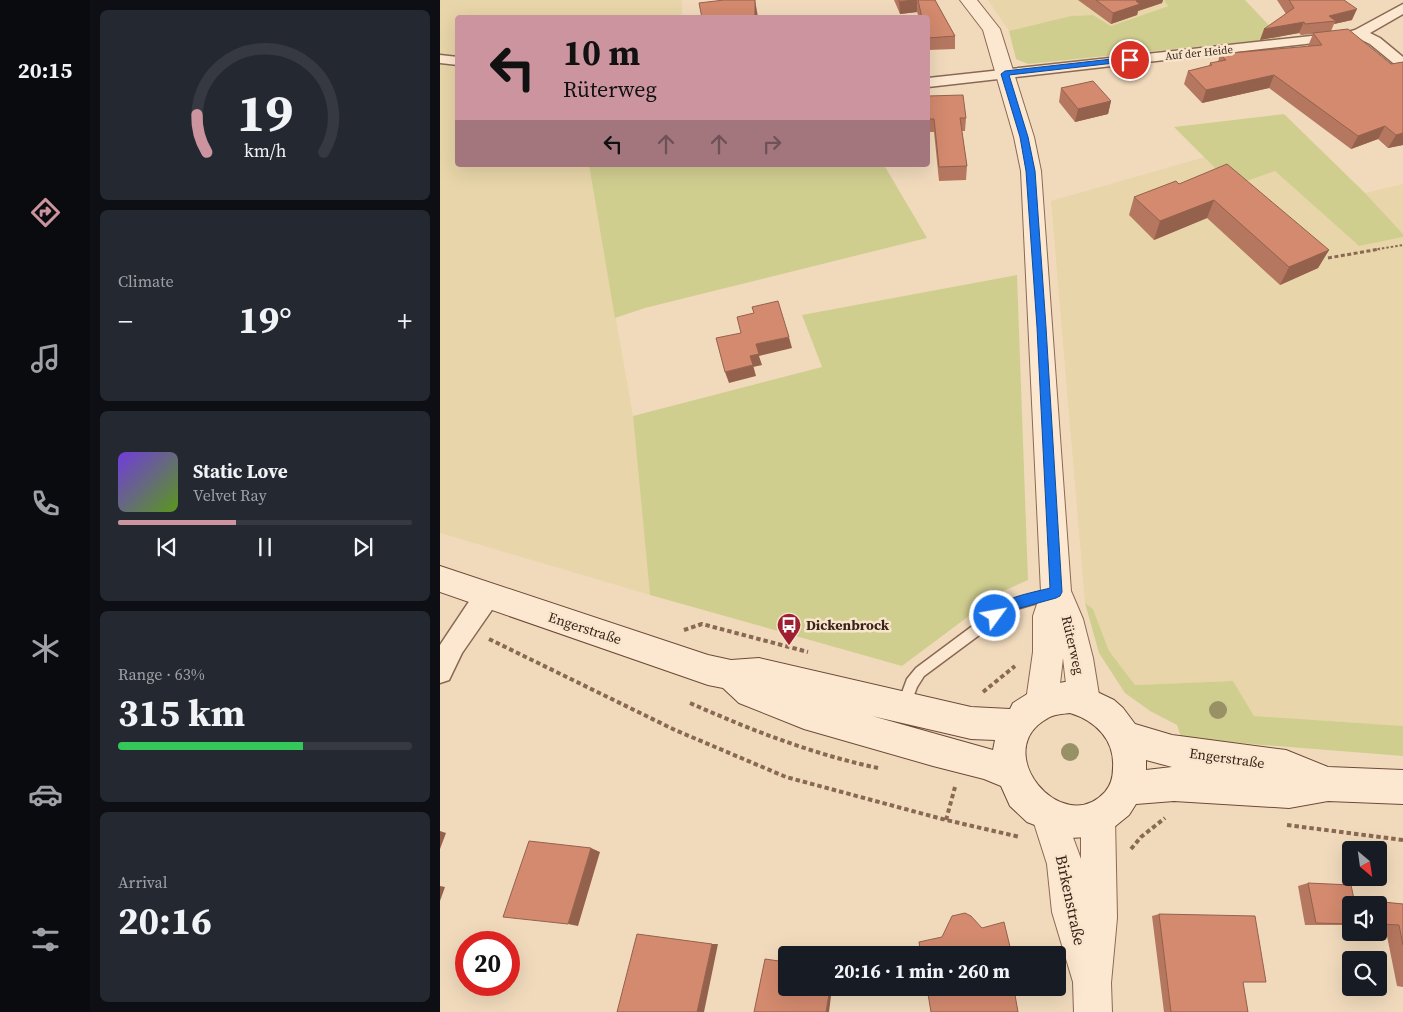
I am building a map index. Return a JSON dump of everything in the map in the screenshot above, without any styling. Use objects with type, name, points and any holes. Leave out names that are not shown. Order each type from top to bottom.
[{"type":"main road","name":"Rüterweg","points":[[968,0],[991,29],[1024,137],[1031,171],[1042,327],[1056,592],[1048,616],[1048,652],[1042,701]]},
{"type":"main road","name":"Engerstraße","points":[[440,579],[708,670],[731,675],[758,673],[971,723],[1016,725]]},
{"type":"main road","name":"Rüterweg","points":[[1056,592],[1068,614],[1078,653],[1084,701]]},
{"type":"main road","name":"Engerstraße","points":[[731,675],[750,692],[804,713],[933,750],[986,763],[1011,774]]},
{"type":"main road","points":[[1070,697],[1084,701],[1108,715],[1117,725],[1130,754],[1130,772],[1127,788],[1115,806],[1098,818],[1074,822],[1049,817],[1033,806],[1020,792],[1011,774],[1009,749],[1010,740],[1016,725],[1027,711],[1042,701],[1070,697]]},
{"type":"main road","name":"Engerstraße","points":[[1124,737],[1172,751],[1286,767],[1328,784]]},
{"type":"main road","name":"Engerstraße","points":[[1127,788],[1174,784],[1289,791],[1328,784],[1403,787]]},
{"type":"main road","name":"Birkenstraße","points":[[1049,817],[1065,864],[1070,912],[1092,997]]},
{"type":"main road","name":"Birkenstraße","points":[[1092,997],[1099,918],[1098,818]]},
{"type":"street","name":"Auf der Heide","points":[[930,83],[1348,36],[1360,33],[1403,8]]},
{"type":"street","points":[[1360,33],[1375,41],[1403,64]]},
{"type":"street","points":[[440,59],[455,61]]},
{"type":"street","points":[[440,671],[453,645],[466,629],[487,596]]},
{"type":"lane","points":[[902,707],[912,683],[927,666],[1010,605],[1056,592]]},
{"type":"path","points":[[1328,258],[1403,245]]},
{"type":"path","points":[[466,629],[675,730],[786,776],[946,820],[1017,836],[1024,841]]},
{"type":"path","points":[[982,693],[1032,652],[1048,652]]},
{"type":"path","points":[[1097,864],[1117,865],[1141,837],[1163,818],[1170,815]]},
{"type":"path","points":[[1278,824],[1403,840]]},
{"type":"shaded area","points":[[440,0],[682,0],[682,15],[455,15],[455,167],[589,167],[633,416],[650,595],[440,533]]},
{"type":"shaded area","points":[[988,0],[1164,0],[1169,5],[1111,26],[1093,15],[1071,16],[1009,31]]},
{"type":"shaded area","points":[[1164,0],[1245,0],[1281,38],[1028,64],[1016,59],[1009,31],[1071,16],[1093,15],[1111,26],[1168,6]]},
{"type":"shaded area","points":[[1284,114],[1365,193],[1403,234],[1403,237],[1359,246],[1275,171],[1233,186],[1174,127]]},
{"type":"shaded area","points":[[1205,157],[1233,186],[1275,171],[1359,246],[1403,237],[1403,726],[1254,716],[1233,681],[1135,685],[1109,651],[1093,609],[1085,603],[1051,201]]},
{"type":"shaded area","points":[[589,167],[885,167],[927,238],[645,308],[615,318]]},
{"type":"shaded area","points":[[1403,184],[1403,234],[1365,193]]},
{"type":"shaded area","points":[[1017,275],[1028,580],[1001,592],[902,666],[650,595],[633,416],[822,367],[802,315]]},
{"type":"shaded area","points":[[1085,603],[1093,609],[1109,651],[1135,685],[1233,681],[1254,716],[1403,726],[1403,756],[1181,737],[1177,725],[1150,711],[1125,693],[1099,653]]},
{"type":"building","points":[[724,0],[755,0],[755,15],[701,15],[699,3]]},
{"type":"building","points":[[918,0],[935,0],[955,36],[930,38],[930,15],[921,15]]},
{"type":"building","points":[[1096,0],[1139,0],[1136,1],[1140,4],[1113,13]]},
{"type":"building","points":[[1289,0],[1344,0],[1357,9],[1329,16],[1336,21],[1305,24],[1304,22],[1264,29],[1294,8]]},
{"type":"building","points":[[1348,29],[1391,64],[1403,62],[1403,133],[1396,135],[1385,126],[1358,136],[1274,75],[1206,90],[1188,71],[1212,65],[1210,63],[1226,60],[1220,54],[1322,45],[1313,33]]},
{"type":"building","points":[[1093,81],[1111,101],[1078,109],[1061,88]]},
{"type":"building","points":[[963,95],[966,118],[960,118],[967,166],[939,167],[934,119],[930,119],[930,96]]},
{"type":"building","points":[[1227,164],[1329,250],[1289,267],[1214,200],[1160,221],[1134,197],[1176,181],[1179,184]]},
{"type":"building","points":[[778,301],[789,337],[756,344],[759,354],[750,356],[753,365],[725,372],[716,338],[741,333],[737,317],[754,313],[752,307]]},
{"type":"building","points":[[529,841],[591,848],[568,924],[503,917]]},
{"type":"building","points":[[1308,883],[1351,886],[1353,896],[1342,896],[1342,924],[1316,923]]},
{"type":"building","points":[[1387,902],[1403,904],[1403,945],[1399,925],[1387,924]]},
{"type":"building","points":[[965,913],[971,916],[982,928],[1004,922],[1010,946],[920,946],[919,942],[942,937],[952,916]]},
{"type":"building","points":[[1159,914],[1255,916],[1266,982],[1243,982],[1248,1012],[1171,1012]]},
{"type":"building","points":[[637,934],[712,944],[697,1012],[617,1012]]},
{"type":"building","points":[[765,959],[778,961],[778,996],[829,996],[826,1012],[754,1012]]},
{"type":"building","points":[[928,996],[1015,996],[1018,1012],[931,1012]]},
{"type":"place","name":"Dickenbrock","points":[[789,646]]},
{"type":"route","points":[[995,616],[1010,605],[1056,592],[1042,327],[1031,171],[1024,137],[1005,74],[1130,60]]}]
